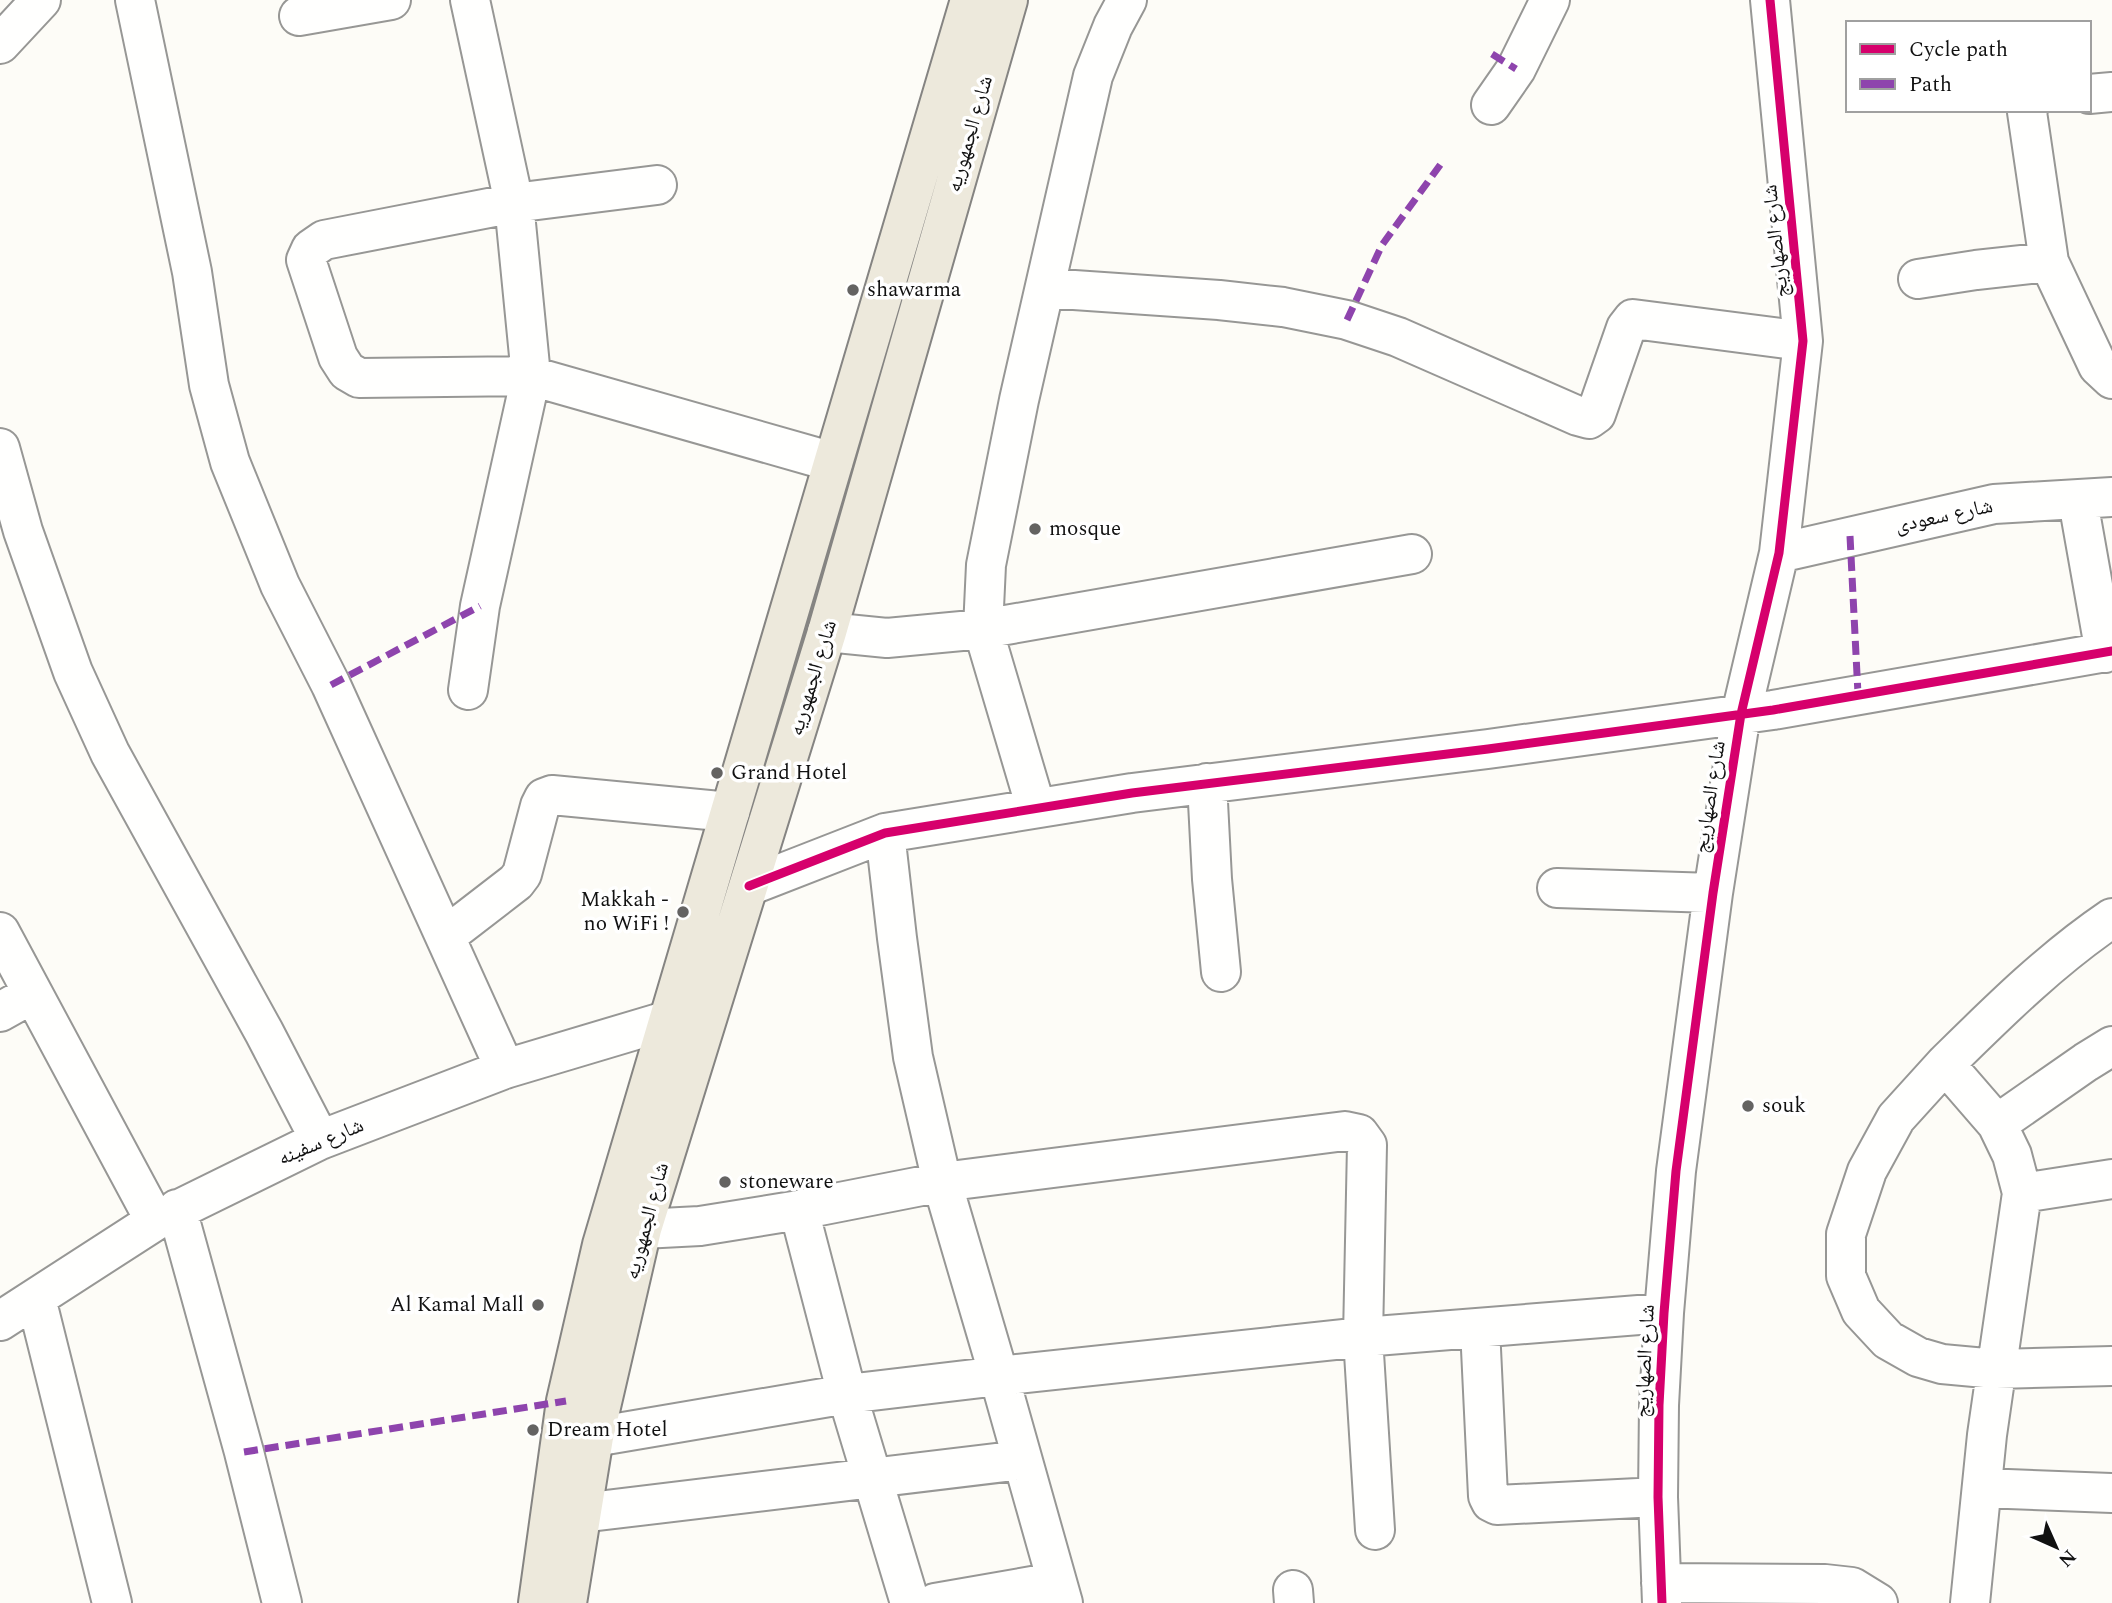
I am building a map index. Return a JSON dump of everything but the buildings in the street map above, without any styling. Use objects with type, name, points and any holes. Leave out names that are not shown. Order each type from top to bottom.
[{"type":"main road","name":"شارع الجمهوريه","points":[[538,1603],[566,1401],[602,1245],[970,0]]},
{"type":"main road","name":"شارع الجمهوريه","points":[[567,1603],[594,1437],[642,1229],[827,632],[1008,0]]},
{"type":"street","points":[[135,0],[192,272],[209,385],[230,462],[280,585],[331,685],[505,1069]]},
{"type":"street","points":[[299,16],[391,0]]},
{"type":"street","points":[[468,690],[480,606],[531,376],[514,203],[470,0]]},
{"type":"street","points":[[1036,808],[983,629],[986,565],[1019,400],[1093,76],[1113,26],[1127,0]]},
{"type":"street","points":[[1491,105],[1516,69],[1550,0]]},
{"type":"street","name":"شارع الصهاريج","points":[[1662,1593],[1658,1497],[1664,1313],[1676,1171],[1713,893],[1741,714],[1779,554],[1803,341],[1770,0]]},
{"type":"street","points":[[2091,94],[2112,92]]},
{"type":"street","points":[[2026,112],[2049,262],[2098,366],[2112,379]]},
{"type":"street","points":[[657,185],[514,203],[324,240],[312,249],[306,260],[338,357],[347,370],[359,378],[531,376],[833,462]]},
{"type":"street","points":[[1918,279],[2049,262]]},
{"type":"street","points":[[1045,288],[1219,300],[1283,307],[1347,320],[1398,337],[1589,419],[1596,414],[1626,328],[1633,319],[1803,341]]},
{"type":"street","points":[[0,449],[11,536],[110,753],[264,1032],[320,1140]]},
{"type":"street","points":[[749,886],[885,833],[1207,783],[1474,751],[1741,714],[2109,652],[2095,499]]},
{"type":"street","name":"شارع سعودى","points":[[1779,554],[1994,504],[2095,499]]},
{"type":"street","points":[[827,632],[887,638],[983,629],[1412,554]]},
{"type":"street","points":[[1207,783],[1212,879],[1221,972]]},
{"type":"street","points":[[446,936],[516,883],[522,874],[544,798],[552,795],[730,812]]},
{"type":"street","points":[[885,833],[914,1057],[942,1182],[1059,1593],[935,1603]]},
{"type":"street","points":[[1558,888],[1713,893]]},
{"type":"street","points":[[2112,918],[2078,941],[2030,981],[1945,1064],[1896,1118],[1867,1171],[1846,1234],[1846,1276],[1861,1311],[1888,1340],[1918,1357],[1968,1368],[2112,1366]]},
{"type":"street","points":[[0,932],[16,1003],[166,1215],[244,1452],[282,1603]]},
{"type":"street","name":"شارع سفينه","points":[[13,1303],[166,1215],[320,1140],[505,1069],[669,1020]]},
{"type":"street","points":[[1997,1124],[2112,1046]]},
{"type":"street","points":[[1945,1064],[1997,1124],[2012,1155],[2022,1193],[1997,1369],[1970,1603]]},
{"type":"street","points":[[642,1229],[700,1226],[942,1182],[1345,1131],[1359,1135],[1367,1145],[1363,1337],[1376,1530]]},
{"type":"street","points":[[2022,1193],[2112,1179]]},
{"type":"street","points":[[799,1210],[847,1394],[910,1603]]},
{"type":"street","points":[[13,1303],[112,1603]]},
{"type":"street","points":[[594,1437],[847,1394],[999,1376],[1363,1337],[1664,1313]]},
{"type":"street","points":[[1480,1328],[1488,1496],[1491,1502],[1497,1505],[1658,1497]]},
{"type":"street","points":[[581,1513],[1022,1461]]},
{"type":"street","points":[[1982,1488],[2112,1493]]},
{"type":"street","points":[[1662,1593],[1825,1584],[1852,1587],[1878,1603]]},
{"type":"marked path","points":[[1492,54],[1516,69]]},
{"type":"marked path","points":[[1347,320],[1382,245],[1443,161]]},
{"type":"marked path","points":[[1850,536],[1858,694]]},
{"type":"marked path","points":[[331,685],[480,606]]},
{"type":"marked path","points":[[244,1452],[566,1401]]},
{"type":"cycle path","points":[[1662,1603],[1658,1497],[1659,1405],[1676,1171],[1713,893],[1741,714],[1779,553],[1803,341],[1770,0]]},
{"type":"cycle path","points":[[749,886],[885,833],[1132,793],[1773,710],[2112,651]]},
{"type":"place","name":"shawarma","points":[[853,290]]},
{"type":"place","name":"mosque","points":[[1035,529]]},
{"type":"place","name":"Grand Hotel","points":[[717,773]]},
{"type":"place","name":"Makkah - no WiFi !","points":[[683,912]]},
{"type":"place","name":"souk","points":[[1748,1106]]},
{"type":"place","name":"stoneware","points":[[725,1182]]},
{"type":"place","name":"Al Kamal Mall","points":[[538,1305]]},
{"type":"place","name":"Dream Hotel","points":[[533,1430]]}]
